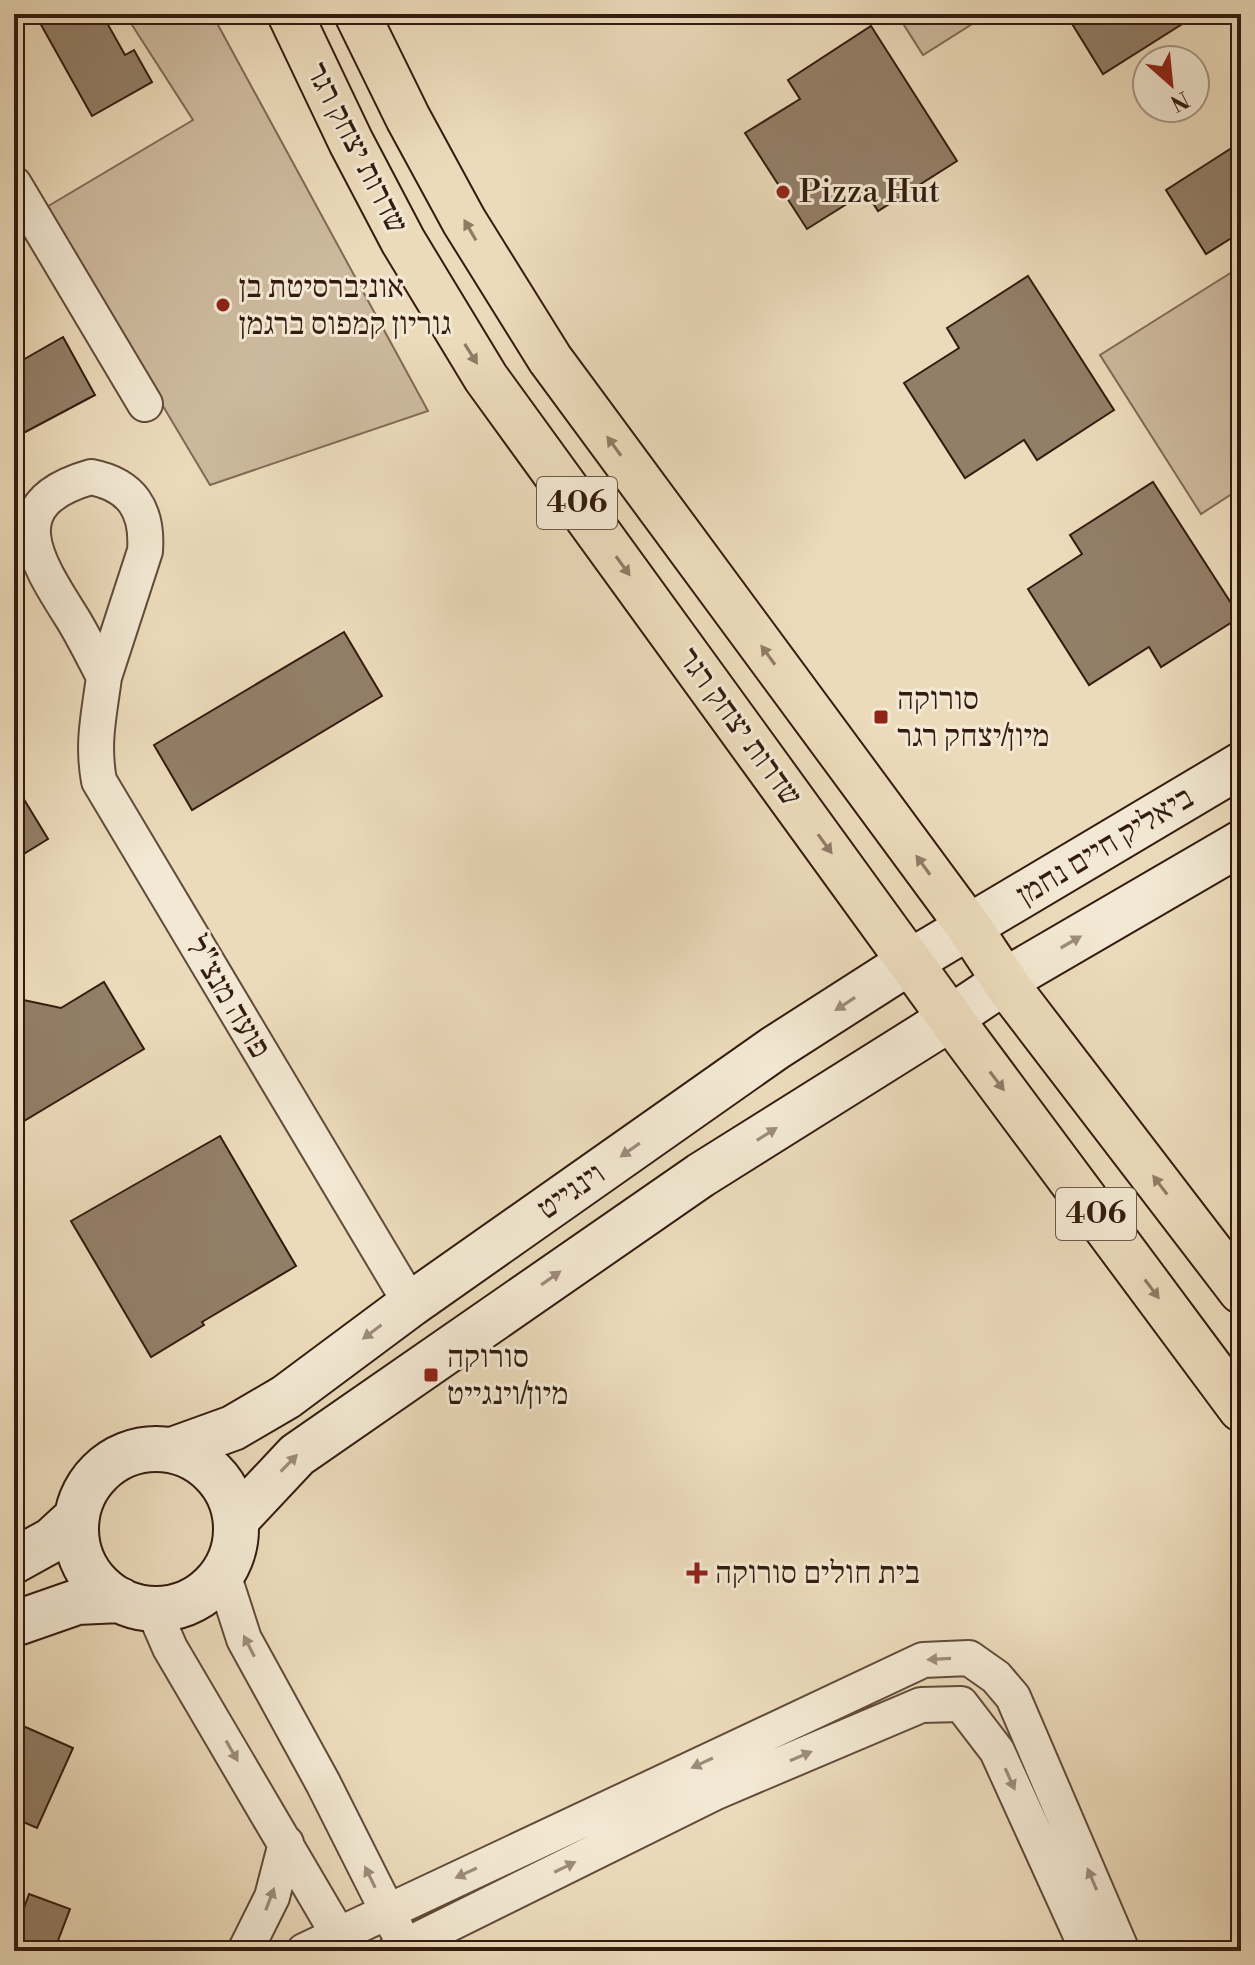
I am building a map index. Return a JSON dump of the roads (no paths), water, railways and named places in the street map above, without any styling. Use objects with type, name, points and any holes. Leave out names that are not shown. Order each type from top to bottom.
[{"type":"main road","name":"שדרות יצחק רגר","points":[[290,14],[344,128],[403,241],[486,378],[951,1018],[1241,1409]]},
{"type":"main road","name":"שדרות יצחק רגר","points":[[357,14],[408,118],[464,221],[550,359],[969,927],[1004,981],[1241,1291]]},
{"type":"street","points":[[14,184],[145,404]]},
{"type":"street","name":"פועה מנצ\"ל","points":[[104,677],[72,618],[45,578],[33,549],[31,529],[37,509],[54,493],[73,482],[91,477],[112,481],[131,495],[140,511],[146,533],[145,551],[104,677],[95,732],[94,755],[99,781],[411,1304]]},
{"type":"street","name":"ביאליק חיים נחמן","points":[[969,927],[1241,765]]},
{"type":"street","name":"וינגייט","points":[[236,1520],[297,1455],[701,1175],[951,1018],[1004,981],[1241,843]]},
{"type":"street","name":"וינגייט","points":[[172,1450],[233,1428],[286,1397],[411,1304],[775,1048],[969,927]]},
{"type":"street","points":[[14,1624],[77,1602],[136,1605],[180,1606],[204,1594],[223,1574],[232,1557],[236,1539],[236,1520],[230,1496],[216,1475],[196,1459],[172,1450],[146,1449],[122,1457],[101,1471],[90,1485],[77,1517],[76,1538],[81,1557],[103,1589],[136,1605],[170,1648],[343,1943]]},
{"type":"street","points":[[14,1561],[52,1540],[77,1517]]},
{"type":"street","points":[[223,1574],[244,1639],[323,1783],[386,1910],[401,1948],[716,1792],[921,1705],[961,1704],[997,1751],[1088,1951]]},
{"type":"street","points":[[304,1951],[343,1943],[386,1910],[923,1660],[969,1658],[996,1677],[1013,1697],[1122,1951]]},
{"type":"street","points":[[245,1951],[272,1897],[286,1843]]},
{"type":"place","name":"Pizza Hut","points":[[783,192]]},
{"type":"place","name":"אוניברסיטת בן גוריון קמפוס ברגמן","points":[[223,305]]},
{"type":"place","name":"סורוקה מיון/יצחק רגר","points":[[881,717]]},
{"type":"place","name":"סורוקה מיון/וינגייט","points":[[431,1375]]},
{"type":"place","name":"בית חולים סורוקה","points":[[697,1573]]}]
